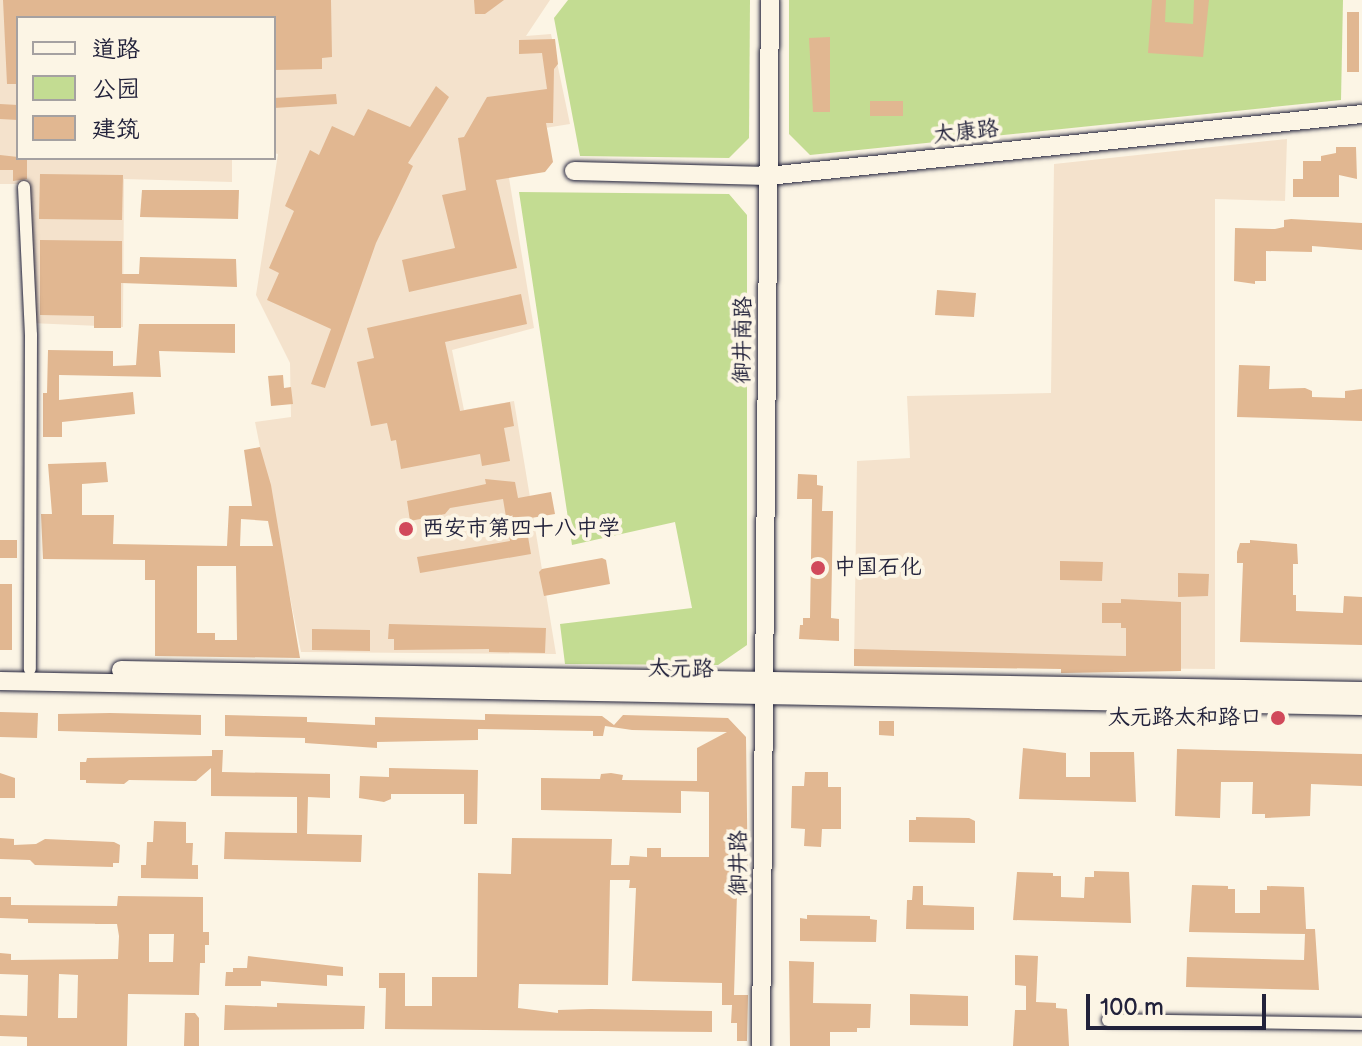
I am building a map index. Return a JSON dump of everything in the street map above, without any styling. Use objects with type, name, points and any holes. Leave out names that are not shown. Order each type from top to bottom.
[{"type":"main road","name":"御井南路","points":[[763,688],[770,0]]},
{"type":"main road","name":"太康路","points":[[574,171],[768,176],[1362,114]]},
{"type":"main road","name":"太元路","points":[[0,668],[1362,706]]},
{"type":"main road","name":"太元路","points":[[0,681],[1362,691]]},
{"type":"main road","name":"御井路","points":[[761,1046],[763,688]]},
{"type":"street","points":[[24,187],[31,335],[30,669]]},
{"type":"street","points":[[1108,1020],[1362,1024]]},
{"type":"shaded area","points":[[0,0],[550,0],[526,36],[551,34],[570,124],[545,128],[550,164],[509,178],[534,328],[452,350],[464,410],[514,401],[556,654],[301,652],[255,422],[291,417],[290,363],[256,295],[278,154],[276,16],[16,16],[16,160],[232,160],[232,182],[124,179],[123,327],[30,323],[27,184],[0,184]]},
{"type":"shaded area","points":[[1287,139],[1285,201],[1215,199],[1215,669],[854,666],[857,461],[910,458],[907,396],[1051,393],[1054,164]]},
{"type":"green space","points":[[568,0],[750,0],[749,138],[729,158],[580,156],[554,18]]},
{"type":"green space","points":[[789,0],[1343,0],[1341,100],[810,155],[789,134]]},
{"type":"green space","points":[[519,192],[729,194],[747,215],[747,645],[718,665],[565,664],[560,624],[692,608],[675,522],[572,545]]},
{"type":"building","points":[[3,0],[331,0],[332,57],[322,58],[322,69],[276,70],[276,16],[16,16],[16,84],[7,84]]},
{"type":"building","points":[[474,0],[504,0],[485,14],[475,14]]},
{"type":"building","points":[[1152,0],[1166,0],[1165,22],[1193,24],[1194,0],[1209,0],[1203,57],[1148,53]]},
{"type":"building","points":[[1347,12],[1359,12],[1359,72],[1347,72]]},
{"type":"building","points":[[830,37],[830,112],[813,112],[809,38]]},
{"type":"building","points":[[555,39],[558,64],[554,69],[553,123],[546,123],[553,162],[545,172],[496,180],[517,268],[409,292],[402,260],[455,248],[442,195],[466,190],[458,138],[464,137],[487,97],[547,89],[542,53],[519,54],[519,40]]},
{"type":"building","points":[[436,86],[449,97],[408,163],[413,166],[376,243],[325,388],[311,384],[331,329],[267,300],[279,273],[269,268],[294,211],[285,206],[310,150],[319,155],[332,126],[354,136],[368,109],[410,127]]},
{"type":"building","points":[[336,94],[337,104],[276,108],[276,98]]},
{"type":"building","points":[[870,101],[903,101],[903,116],[870,116]]},
{"type":"building","points":[[0,104],[16,105],[16,120],[0,119]]},
{"type":"building","points":[[1336,147],[1356,147],[1357,179],[1339,175],[1339,197],[1293,197],[1293,179],[1303,179],[1303,161],[1321,161],[1321,156],[1336,153]]},
{"type":"building","points":[[0,155],[27,160],[27,179],[13,181],[13,170],[0,170]]},
{"type":"building","points":[[40,174],[123,175],[122,220],[39,219]]},
{"type":"building","points":[[142,190],[239,190],[238,219],[140,217]]},
{"type":"building","points":[[1284,220],[1362,223],[1362,250],[1312,246],[1312,252],[1266,251],[1266,281],[1255,281],[1255,284],[1234,281],[1235,228],[1275,229],[1284,227]]},
{"type":"building","points":[[40,240],[122,241],[122,274],[139,274],[140,257],[236,259],[237,287],[121,283],[121,328],[94,328],[94,316],[40,315]]},
{"type":"building","points":[[937,290],[976,293],[974,317],[935,315]]},
{"type":"building","points":[[521,294],[527,324],[445,342],[460,411],[510,402],[514,426],[504,428],[510,461],[482,466],[480,454],[401,469],[396,440],[391,441],[387,423],[371,426],[357,362],[374,358],[367,328]]},
{"type":"building","points":[[139,324],[235,324],[235,353],[159,351],[161,377],[59,375],[59,400],[133,392],[135,414],[62,422],[62,437],[43,437],[43,393],[47,393],[48,350],[113,351],[113,366],[136,365]]},
{"type":"building","points":[[1239,365],[1270,366],[1269,389],[1305,388],[1312,391],[1312,397],[1345,398],[1345,391],[1362,389],[1362,421],[1237,417]]},
{"type":"building","points":[[283,375],[284,388],[291,387],[293,404],[271,406],[268,376]]},
{"type":"building","points":[[260,447],[271,485],[300,658],[155,656],[155,580],[145,580],[145,560],[43,559],[41,514],[52,514],[48,464],[106,462],[108,482],[82,484],[82,515],[114,515],[113,544],[227,546],[229,506],[252,506],[244,450]],"holes":[[[241,519],[268,521],[273,546],[240,546]],[[197,566],[236,566],[237,640],[215,640],[215,633],[197,633]]]},
{"type":"building","points":[[798,474],[817,475],[817,485],[823,486],[822,511],[833,511],[831,618],[839,619],[839,641],[799,639],[803,618],[810,618],[812,499],[797,499]]},
{"type":"building","points":[[485,479],[515,482],[518,498],[551,492],[555,514],[525,519],[531,554],[420,573],[417,557],[510,541],[503,499],[450,508],[445,514],[410,521],[407,501],[486,484]]},
{"type":"building","points":[[0,540],[17,540],[17,558],[0,558]]},
{"type":"building","points":[[1250,540],[1297,544],[1298,564],[1293,564],[1296,611],[1343,613],[1344,596],[1362,597],[1362,645],[1240,642],[1243,563],[1237,563],[1237,552],[1240,543],[1250,543]]},
{"type":"building","points":[[602,558],[606,560],[610,584],[544,596],[539,572],[542,569]]},
{"type":"building","points":[[1060,561],[1103,562],[1102,581],[1060,580]]},
{"type":"building","points":[[1178,573],[1209,574],[1208,596],[1178,597]]},
{"type":"building","points":[[0,584],[12,584],[12,650],[0,650]]},
{"type":"building","points":[[1121,599],[1181,602],[1181,671],[1061,673],[1061,669],[854,666],[854,649],[1126,656],[1126,628],[1121,628],[1121,623],[1102,623],[1102,603],[1121,603]]},
{"type":"building","points":[[389,624],[546,628],[545,653],[489,652],[489,649],[394,650],[394,639],[388,639]]},
{"type":"building","points":[[312,629],[370,630],[370,651],[312,650]]},
{"type":"building","points":[[0,712],[38,713],[37,738],[0,737]]},
{"type":"building","points":[[58,714],[201,715],[201,735],[58,731]]},
{"type":"building","points":[[485,714],[602,716],[614,725],[623,715],[728,718],[746,737],[748,893],[737,893],[734,995],[748,995],[747,1041],[737,1041],[737,1023],[731,1023],[732,1005],[722,1005],[722,983],[632,981],[636,888],[629,888],[630,880],[610,880],[608,985],[519,984],[518,1008],[558,1013],[558,1010],[591,1009],[712,1011],[712,1032],[385,1029],[386,988],[379,988],[379,973],[405,973],[405,1006],[432,1006],[432,977],[477,977],[478,873],[511,874],[512,838],[612,839],[611,865],[629,865],[630,856],[647,857],[647,848],[661,848],[661,857],[709,857],[709,792],[681,791],[681,813],[541,810],[541,778],[600,779],[601,774],[611,773],[623,775],[622,780],[697,781],[697,748],[727,732],[632,730],[605,726],[603,736],[593,736],[593,731],[478,729],[478,740],[377,742],[377,748],[305,743],[305,738],[225,736],[225,715],[307,717],[307,722],[375,725],[375,717],[485,720]]},
{"type":"building","points":[[879,721],[894,721],[894,736],[879,735]]},
{"type":"building","points":[[1023,748],[1066,753],[1066,777],[1090,777],[1090,752],[1134,752],[1136,802],[1019,799]]},
{"type":"building","points":[[1177,749],[1362,754],[1362,786],[1311,784],[1310,816],[1265,818],[1265,814],[1252,814],[1253,782],[1221,782],[1220,818],[1175,816]]},
{"type":"building","points":[[212,750],[223,750],[222,772],[330,774],[330,798],[308,797],[307,834],[362,835],[361,862],[224,859],[225,832],[297,833],[297,797],[211,796],[211,768],[196,781],[129,780],[124,784],[86,783],[86,780],[80,780],[80,762],[86,762],[87,758],[212,756]]},
{"type":"building","points":[[389,768],[478,770],[477,824],[464,824],[464,794],[391,794],[391,799],[384,802],[359,798],[360,776],[389,777]]},
{"type":"building","points":[[805,772],[828,772],[828,787],[841,787],[841,829],[822,829],[821,847],[804,846],[805,829],[791,828],[792,786],[804,786]]},
{"type":"building","points":[[0,773],[15,778],[15,798],[0,798]]},
{"type":"building","points":[[916,817],[969,818],[975,821],[975,843],[909,842],[909,820],[916,820]]},
{"type":"building","points":[[154,821],[186,822],[186,843],[193,843],[192,865],[198,865],[198,879],[141,878],[141,865],[146,865],[147,842],[153,842]]},
{"type":"building","points":[[0,838],[14,839],[14,845],[36,844],[45,839],[114,842],[120,845],[119,863],[113,863],[113,867],[35,865],[30,860],[0,859]]},
{"type":"building","points":[[1094,871],[1129,872],[1131,923],[1013,920],[1017,872],[1061,876],[1061,897],[1084,898],[1085,877],[1094,877]]},
{"type":"building","points":[[1192,885],[1235,889],[1235,913],[1260,913],[1260,890],[1267,890],[1267,886],[1304,887],[1306,929],[1315,929],[1319,990],[1186,987],[1187,957],[1304,960],[1305,934],[1189,932]]},
{"type":"building","points":[[913,886],[923,886],[923,905],[974,907],[974,930],[906,929],[907,900],[912,900]]},
{"type":"building","points":[[118,896],[203,897],[203,932],[209,932],[209,945],[205,945],[205,963],[200,963],[199,995],[128,994],[127,1046],[27,1046],[27,1037],[0,1036],[0,1015],[27,1016],[28,975],[0,974],[0,953],[11,954],[11,960],[118,959],[119,936],[117,924],[28,923],[28,919],[0,918],[0,897],[11,897],[11,905],[117,906]],"holes":[[[149,934],[174,934],[173,962],[149,962]],[[59,974],[78,975],[77,1018],[58,1018]]]},
{"type":"building","points":[[807,915],[870,916],[870,919],[877,920],[876,942],[800,941],[800,918],[807,919]]},
{"type":"building","points":[[1015,955],[1038,956],[1036,1002],[1056,1003],[1056,1008],[1067,1009],[1069,1046],[1013,1046],[1015,1010],[1026,1010],[1026,986],[1015,985]]},
{"type":"building","points":[[248,956],[343,967],[343,976],[327,975],[327,986],[261,981],[261,986],[225,986],[226,972],[233,972],[233,968],[247,968]]},
{"type":"building","points":[[789,961],[814,962],[813,1003],[871,1004],[870,1028],[857,1028],[857,1032],[830,1032],[830,1046],[790,1046]]},
{"type":"building","points":[[910,994],[968,996],[968,1026],[910,1025]]},
{"type":"building","points":[[277,1003],[365,1006],[364,1029],[224,1030],[225,1005],[277,1007]]},
{"type":"building","points":[[185,1013],[195,1013],[199,1018],[199,1046],[184,1046]]},
{"type":"place","name":"西安市第四十八中学","points":[[406,529]]},
{"type":"place","name":"中国石化","points":[[818,568]]},
{"type":"place","name":"太元路太和路口","points":[[1278,718]]}]
